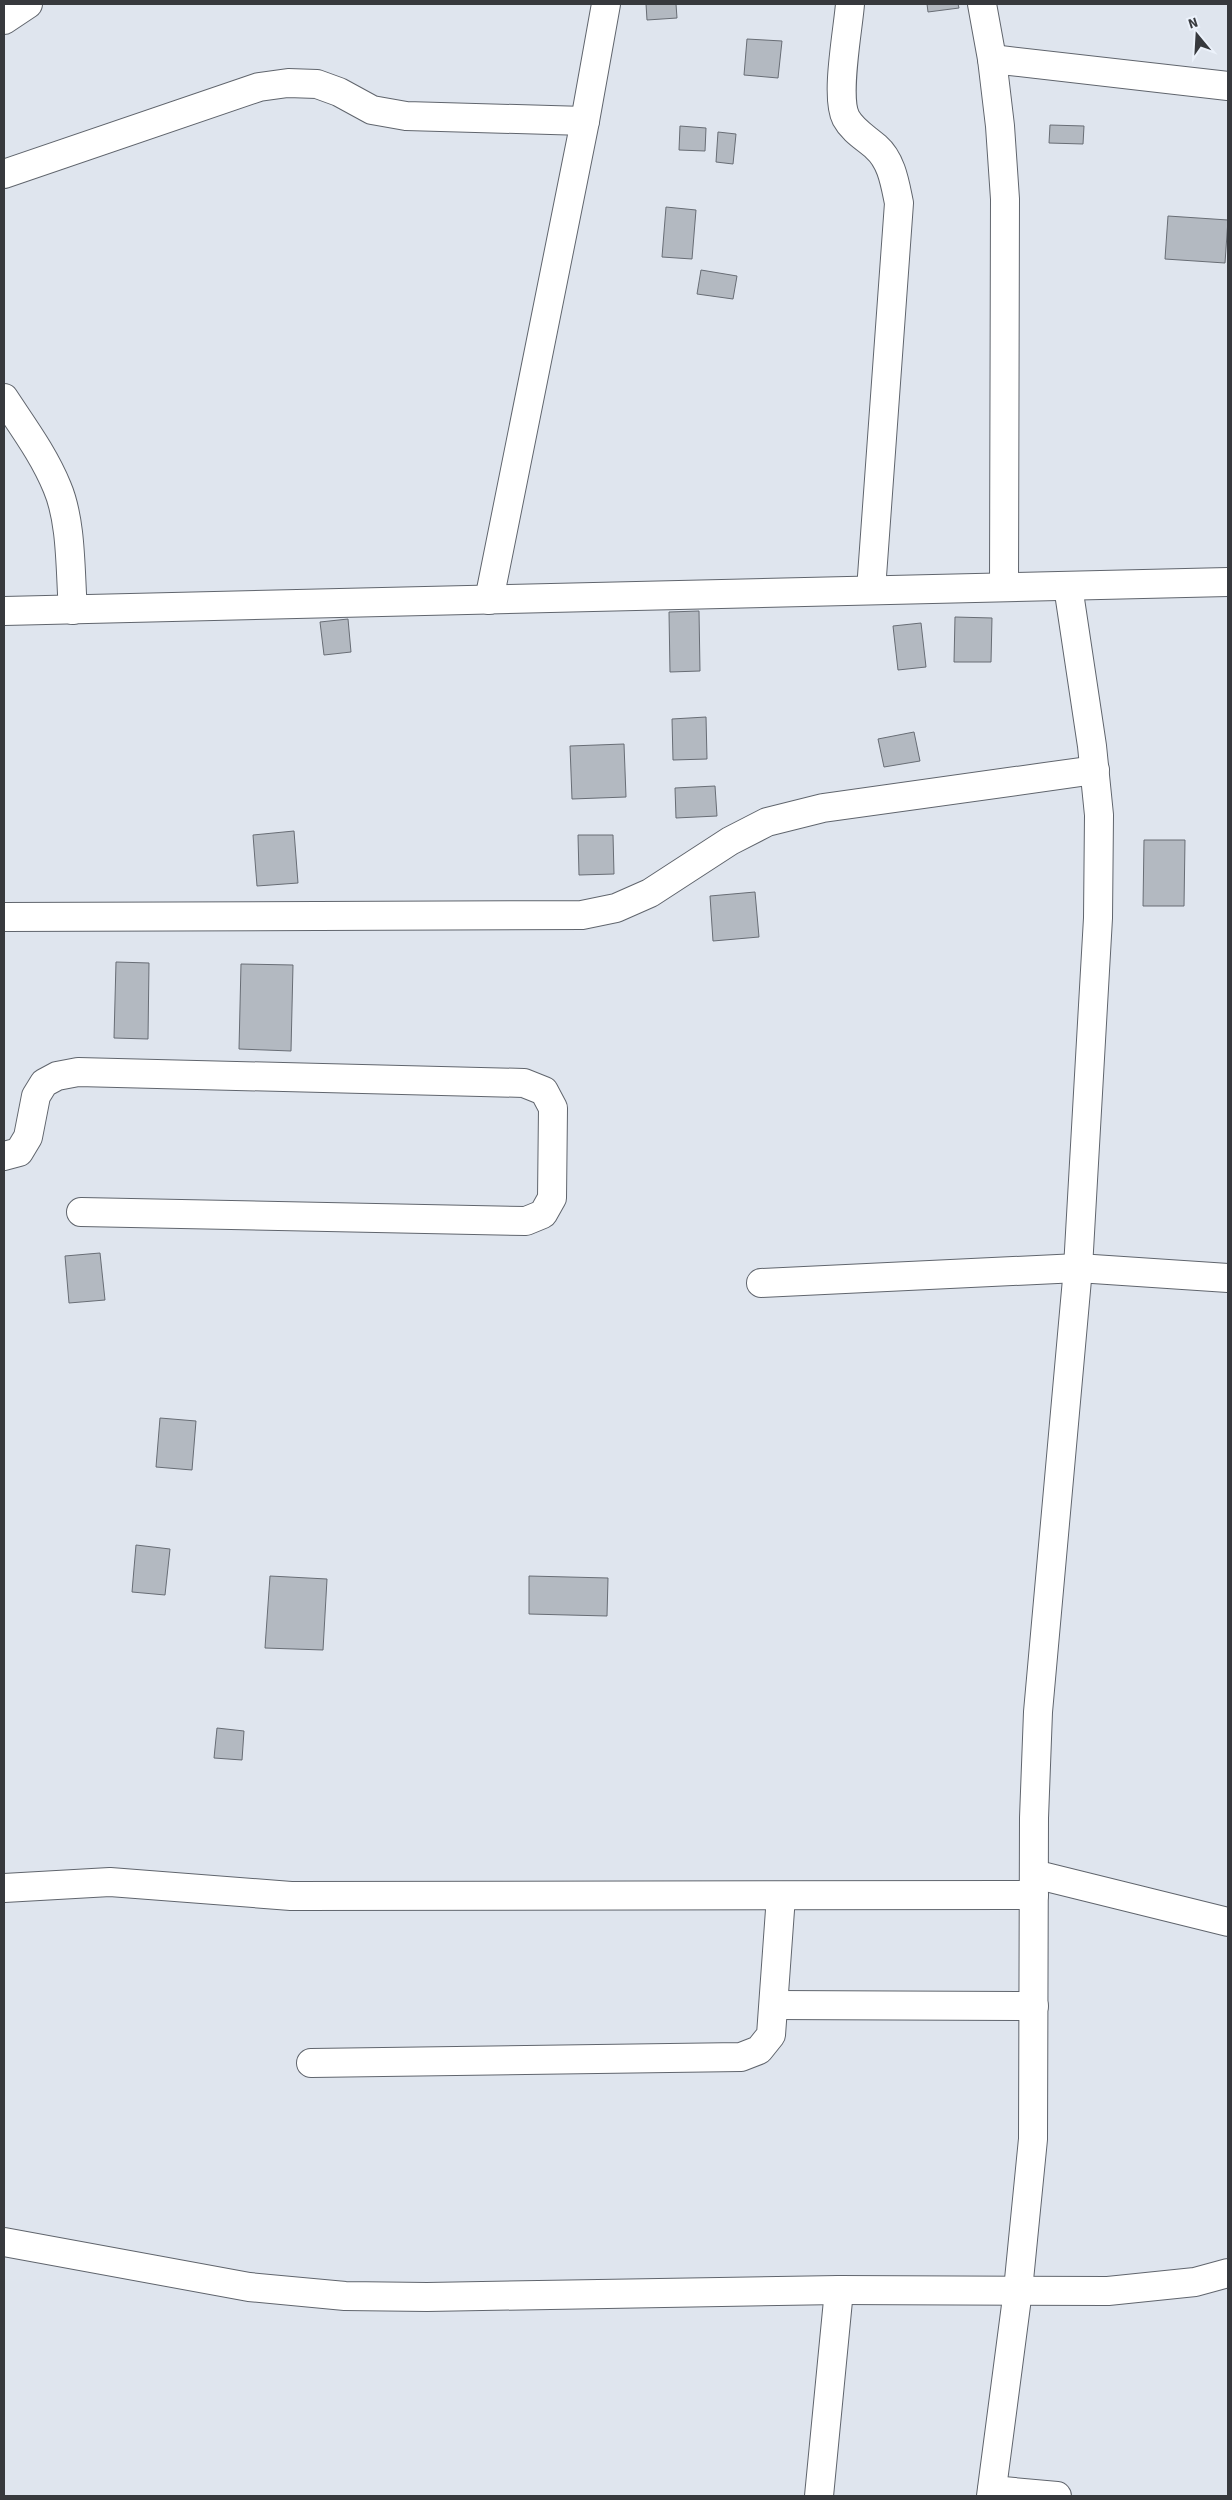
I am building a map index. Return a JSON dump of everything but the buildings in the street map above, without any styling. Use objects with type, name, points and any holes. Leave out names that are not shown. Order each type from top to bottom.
[{"type":"street","points":[[4,20],[28,4]]},
{"type":"street","points":[[489,600],[585,121],[606,4]]},
{"type":"street","points":[[850,4],[841,96],[846,117],[855,130],[878,149],[889,165],[899,203],[871,590]]},
{"type":"street","points":[[982,4],[992,59],[1005,199],[1004,587]]},
{"type":"street","points":[[992,59],[1228,86]]},
{"type":"street","points":[[4,174],[259,87],[288,83],[317,84],[339,92],[372,110],[406,116],[585,121]]},
{"type":"street","points":[[4,398],[44,460],[58,489],[67,532],[73,610]]},
{"type":"street","points":[[4,611],[1228,582]]},
{"type":"street","points":[[1057,2496],[992,2493],[1018,2290],[1033,2140],[1034,1885],[1038,1712],[1078,1268],[1098,918],[1099,815],[1095,770],[1068,586]]},
{"type":"street","points":[[4,917],[582,915],[616,908],[650,894],[730,841],[767,822],[823,808],[1095,770]]},
{"type":"street","points":[[4,1156],[19,1152],[28,1137],[36,1096],[44,1083],[58,1076],[78,1072],[524,1083],[544,1091],[553,1108],[552,1198],[543,1214],[526,1221],[81,1212]]},
{"type":"street","points":[[761,1283],[1078,1268],[1228,1278]]},
{"type":"street","points":[[4,1888],[110,1882],[291,1896],[781,1896],[1034,1885],[1228,1922]]},
{"type":"street","points":[[310,2063],[741,2057],[759,2050],[772,2036],[781,1896]]},
{"type":"street","points":[[775,2005],[1034,2006]]},
{"type":"street","points":[[4,2242],[248,2287],[345,2296],[427,2297],[839,2290],[1108,2291],[1196,2282],[1228,2273]]},
{"type":"street","points":[[819,2496],[839,2290]]}]
